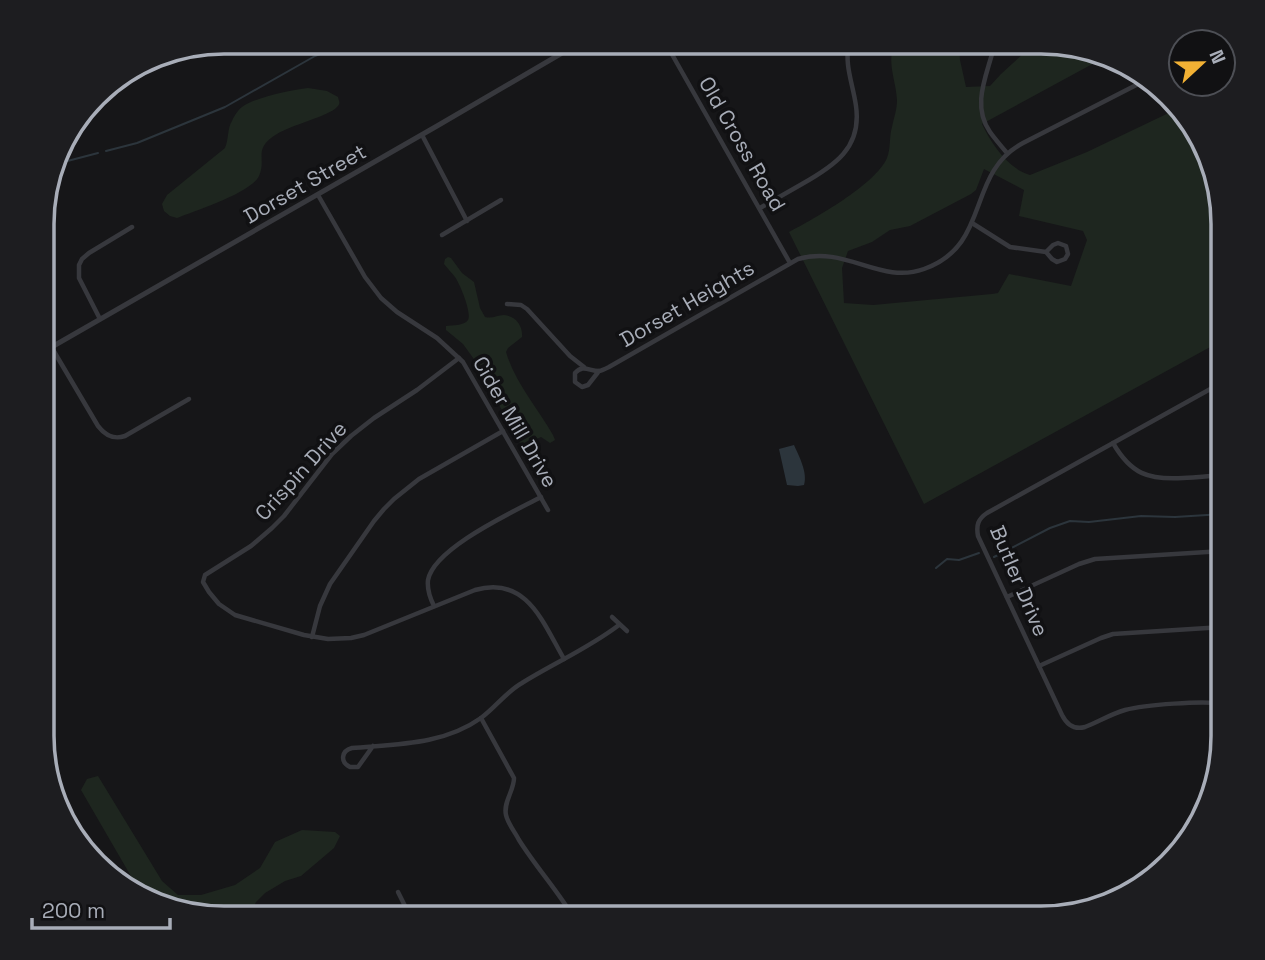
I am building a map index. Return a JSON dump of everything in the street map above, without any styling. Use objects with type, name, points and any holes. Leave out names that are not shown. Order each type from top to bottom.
[{"type":"street","name":"Dorset Street","points":[[54,347],[559,55]]},
{"type":"street","name":"Old Cross Road","points":[[673,55],[790,262]]},
{"type":"street","points":[[760,208],[826,170],[839,160],[848,148],[857,115],[848,55]]},
{"type":"street","points":[[991,55],[982,89],[981,108],[986,125],[1007,153],[1137,85]]},
{"type":"street","points":[[422,135],[467,221]]},
{"type":"street","name":"Dorset Heights","points":[[585,368],[579,369],[574,376],[575,382],[582,387],[591,383],[599,371],[803,257],[822,254],[901,273],[917,271],[940,262],[963,241],[988,178],[1007,153]]},
{"type":"street","name":"Cider Mill Drive","points":[[318,195],[365,277],[381,298],[397,312],[438,338],[470,373],[548,510]]},
{"type":"street","points":[[442,235],[501,201]]},
{"type":"street","points":[[972,223],[1010,247],[1046,252],[1057,262],[1065,260],[1068,254],[1066,246],[1058,243],[1046,252]]},
{"type":"street","points":[[100,319],[79,278],[79,265],[89,253],[132,227]]},
{"type":"street","points":[[507,304],[521,304],[570,356],[585,368],[599,371]]},
{"type":"street","points":[[54,352],[98,426],[110,436],[125,436],[189,399]]},
{"type":"street","name":"Crispin Drive","points":[[312,637],[235,615],[213,598],[203,578],[251,546],[278,522],[324,464],[351,436],[428,383],[459,358]]},
{"type":"street","name":"Butler Drive","points":[[1210,702],[1133,708],[1085,727],[1074,728],[1064,720],[978,536],[977,527],[979,520],[987,513],[1211,389]]},
{"type":"street","points":[[503,431],[419,479],[384,509],[330,584],[320,606],[312,637],[328,639],[365,635],[469,592],[485,587],[498,587],[525,598],[534,608],[564,659]]},
{"type":"street","points":[[1113,443],[1129,465],[1151,477],[1171,479],[1211,475]]},
{"type":"street","points":[[434,606],[428,578],[445,554],[467,538],[541,496]]},
{"type":"street","points":[[1007,597],[1096,559],[1210,552]]},
{"type":"street","points":[[612,617],[627,631]]},
{"type":"street","points":[[373,746],[358,767],[350,768],[344,762],[344,753],[348,749],[373,746],[432,740],[456,733],[481,718],[516,686],[619,625]]},
{"type":"street","points":[[1039,666],[1113,635],[1210,628]]},
{"type":"street","points":[[481,718],[514,778],[506,810],[510,824],[565,905]]},
{"type":"street","points":[[398,892],[405,905]]},
{"type":"shaded area","points":[[960,55],[966,87],[990,86],[1022,55],[1052,55],[1094,63],[982,124],[995,147],[1014,167],[1030,175],[1087,152],[1169,113],[1188,139],[1198,159],[1205,180],[1211,225],[1211,347],[924,504],[789,232],[858,189],[871,179],[887,158],[897,104],[891,57]],"holes":[[[984,169],[1024,190],[1019,216],[1083,231],[1087,240],[1071,286],[1009,274],[998,293],[873,305],[844,303],[842,268],[848,251],[872,242],[890,230],[910,226],[971,194],[976,190]]]},
{"type":"shaded area","points":[[308,88],[327,91],[338,97],[339,104],[326,114],[269,139],[262,149],[261,170],[254,182],[222,201],[177,218],[164,211],[162,204],[167,195],[225,148],[230,124],[241,108],[265,97]]},
{"type":"shaded area","points":[[448,257],[474,282],[485,317],[504,315],[520,325],[522,337],[506,352],[521,385],[553,435],[555,440],[550,443],[541,437],[523,445],[519,442],[476,362],[463,344],[446,330],[446,326],[464,323],[469,316],[460,286],[444,264]]},
{"type":"shaded area","points":[[794,445],[804,470],[804,485],[787,485],[779,449]]},
{"type":"shaded area","points":[[98,776],[162,881],[178,895],[201,895],[235,885],[260,868],[275,842],[302,830],[335,832],[340,836],[334,848],[301,876],[285,881],[265,893],[255,905],[213,905],[180,900],[159,893],[132,878],[81,790],[87,779]]},
{"type":"waterway","points":[[106,151],[137,143],[225,107],[318,55]]},
{"type":"waterway","points":[[66,161],[98,153]]},
{"type":"waterway","points":[[994,557],[1050,528],[1070,521],[1210,515]]},
{"type":"waterway","points":[[936,568],[947,559],[959,560],[979,553]]}]
